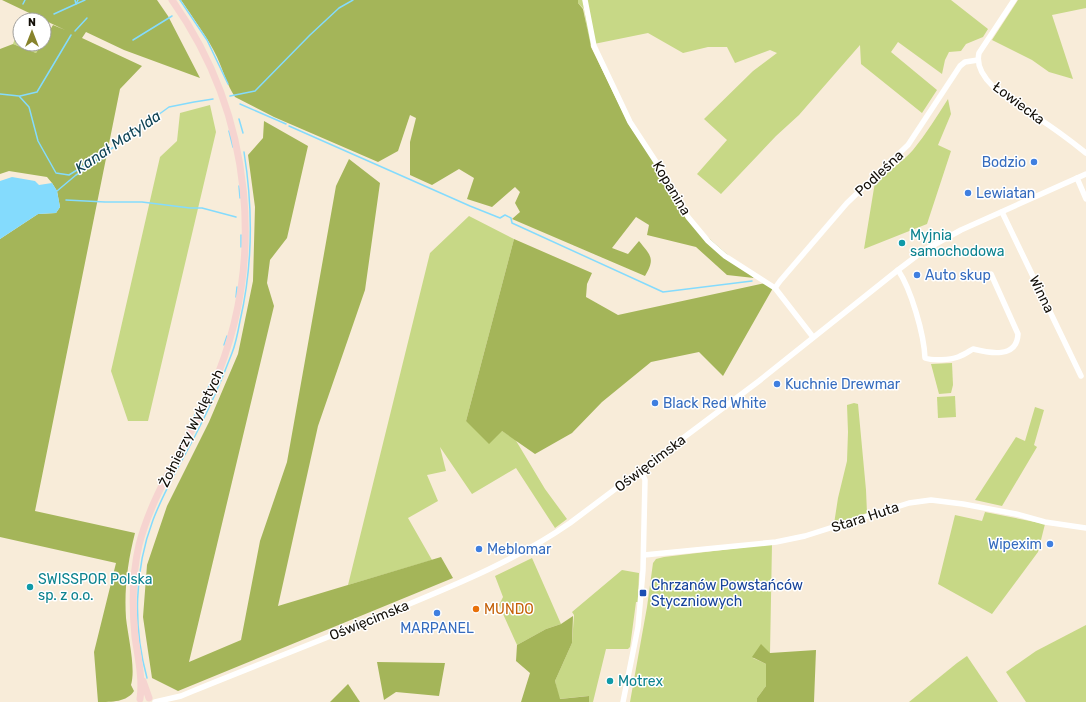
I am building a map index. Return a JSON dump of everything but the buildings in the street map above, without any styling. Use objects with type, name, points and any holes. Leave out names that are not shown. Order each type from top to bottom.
[{"type":"main road","name":"Żołnierzy Wyklętych","points":[[139,701],[141,677],[135,637],[133,600],[134,576],[139,547],[152,507],[203,410],[220,371],[233,330],[242,286],[246,229],[243,187],[236,145],[221,91],[200,45],[172,0]]},
{"type":"main road","name":"Żołnierzy Wyklętych","points":[[141,677],[153,701]]},
{"type":"main road","points":[[139,701],[153,701]]},
{"type":"street","name":"Kopanina","points":[[585,0],[594,46],[630,122],[662,171],[688,217],[708,241],[725,256],[775,288],[813,337]]},
{"type":"street","points":[[978,60],[979,53],[1014,0]]},
{"type":"street","name":"Podleśna","points":[[775,288],[847,203],[908,145],[960,66],[965,62],[978,60]]},
{"type":"street","name":"Łowiecka","points":[[978,60],[979,66],[985,76],[996,89],[1086,153]]},
{"type":"street","name":"Oświęcimska","points":[[172,702],[181,696],[446,589],[497,566],[545,540],[759,381],[898,270],[938,242],[961,230],[1086,174]]},
{"type":"street","points":[[1077,178],[1086,199]]},
{"type":"street","name":"Winna","points":[[1002,212],[1081,376]]},
{"type":"street","points":[[898,270],[906,285],[918,321],[925,358],[931,359],[956,358],[973,349],[1000,353],[1014,346],[1018,340],[1018,334],[991,274]]},
{"type":"street","points":[[623,702],[638,627],[644,554],[645,480],[641,470]]},
{"type":"street","name":"Stara Huta","points":[[644,554],[776,542],[805,536],[909,503],[930,500],[963,504],[1016,514],[1045,522],[1086,528]]},
{"type":"street","name":"Oświęcimska","points":[[153,701],[181,696]]},
{"type":"green space","points":[[2,0],[157,0],[168,16],[200,78],[124,50],[86,32],[82,38],[142,66],[120,89],[35,511],[135,533],[130,554],[126,585],[126,618],[133,670],[131,685],[134,691],[131,695],[119,701],[98,702],[94,652],[116,563],[0,537],[0,239],[38,214],[56,213],[60,207],[57,191],[47,177],[9,171],[0,174],[0,49],[12,44],[12,52],[52,52],[52,27],[53,25],[65,30],[52,24],[52,12],[27,12]]},
{"type":"green space","points":[[181,0],[578,0],[578,3],[583,9],[591,47],[629,125],[659,169],[687,219],[754,278],[727,275],[696,247],[647,235],[649,225],[636,217],[612,248],[628,254],[639,241],[649,253],[651,261],[645,276],[512,219],[520,212],[515,203],[520,192],[515,187],[492,207],[467,199],[474,178],[459,169],[432,185],[410,175],[410,142],[416,118],[410,115],[398,151],[378,162],[274,117],[235,97],[213,50]]},
{"type":"green space","points":[[578,0],[951,0],[988,29],[983,37],[966,44],[961,51],[949,52],[945,60],[942,74],[898,42],[891,52],[937,90],[922,113],[861,64],[860,45],[799,115],[776,136],[721,194],[697,174],[727,140],[704,119],[753,71],[777,53],[770,50],[735,63],[727,47],[708,47],[683,53],[648,33],[589,45],[584,9],[578,3]]},
{"type":"green space","points":[[1018,0],[1086,0],[1086,8],[1052,15],[1073,79],[1049,72],[1032,60],[992,40]]},
{"type":"green space","points":[[948,99],[951,114],[938,145],[951,151],[927,224],[864,249],[875,182],[900,163],[913,150]]},
{"type":"green space","points":[[210,105],[216,132],[148,421],[128,421],[111,371],[160,157],[177,141],[180,113]]},
{"type":"green space","points":[[264,121],[308,146],[287,238],[270,260],[267,283],[274,306],[189,662],[241,640],[260,541],[287,462],[336,186],[349,159],[380,183],[365,290],[318,426],[278,606],[441,557],[453,578],[178,691],[152,678],[143,617],[147,565],[167,506],[209,422],[238,354],[253,281],[255,207],[248,155],[263,138]]},
{"type":"green space","points":[[469,216],[514,239],[466,421],[502,431],[515,439],[545,489],[567,519],[555,528],[516,468],[472,494],[440,447],[446,471],[427,475],[438,501],[408,518],[432,560],[348,585],[430,253]]},
{"type":"green space","points":[[514,239],[592,273],[587,284],[586,297],[618,315],[765,283],[773,288],[723,376],[699,352],[651,362],[602,402],[572,433],[535,454],[502,431],[489,444],[466,421]]},
{"type":"green space","points":[[952,363],[953,385],[951,393],[939,394],[931,364]]},
{"type":"green space","points":[[955,396],[956,417],[938,418],[937,397]]},
{"type":"green space","points":[[854,403],[858,404],[867,513],[834,524],[838,498],[847,461],[847,405]]},
{"type":"green space","points":[[1035,407],[1044,410],[1034,445],[1037,447],[1002,506],[975,500],[1016,437],[1025,441]]},
{"type":"green space","points":[[985,512],[1045,524],[1038,552],[992,614],[938,584],[955,515],[982,521]]},
{"type":"green space","points":[[772,544],[770,653],[753,658],[766,664],[766,686],[757,698],[757,702],[630,702],[647,607],[653,563],[656,559]]},
{"type":"green space","points":[[532,558],[561,624],[546,629],[517,645],[499,605],[503,597],[495,576]]},
{"type":"green space","points":[[622,570],[639,573],[638,602],[636,602],[630,647],[628,649],[606,649],[593,702],[589,702],[588,696],[559,699],[555,681],[572,643],[574,615],[572,612]]},
{"type":"green space","points":[[573,616],[572,643],[555,681],[560,699],[589,696],[589,702],[521,702],[530,673],[516,661],[517,645],[546,629],[561,624]]},
{"type":"green space","points":[[1086,625],[1086,702],[1026,702],[1006,672],[1036,651]]},
{"type":"green space","points":[[761,644],[770,653],[816,650],[814,702],[757,702],[757,698],[766,686],[766,664],[752,657]]},
{"type":"green space","points":[[967,656],[998,702],[909,702],[957,663]]},
{"type":"green space","points":[[377,662],[445,663],[439,696],[396,692],[384,700]]},
{"type":"green space","points":[[348,684],[360,702],[330,702]]},
{"type":"water","points":[[12,177],[35,181],[39,185],[52,183],[57,191],[60,207],[56,213],[38,214],[0,239],[0,181]]},
{"type":"waterway","points":[[23,4],[25,0]]},
{"type":"waterway","points":[[75,0],[76,4],[85,0]]},
{"type":"waterway","points":[[54,14],[76,4],[78,0]]},
{"type":"waterway","points":[[180,0],[207,40],[228,84]]},
{"type":"waterway","name":"Kanał Matylda","points":[[230,96],[255,91],[339,8],[353,0]]},
{"type":"waterway","points":[[133,40],[172,16]]},
{"type":"waterway","points":[[75,31],[87,18]]},
{"type":"waterway","points":[[20,96],[37,92],[71,35]]},
{"type":"waterway","name":"Kanał Matylda","points":[[0,94],[19,96],[29,107],[38,141],[56,173],[69,175],[114,147],[169,107],[213,99]]},
{"type":"waterway","points":[[240,104],[286,124]]},
{"type":"waterway","points":[[239,119],[243,133]]},
{"type":"waterway","points":[[289,126],[470,206],[500,218],[505,215],[511,218],[512,223],[663,292],[752,281]]},
{"type":"waterway","points":[[229,131],[233,147]]},
{"type":"waterway","points":[[147,678],[142,659],[138,619],[139,579],[147,539],[162,499],[210,406],[224,374],[236,341],[244,300],[250,236],[249,194],[244,152]]},
{"type":"waterway","name":"Kanał Matylda","points":[[57,191],[76,175],[109,154]]},
{"type":"waterway","points":[[239,186],[240,198]]},
{"type":"waterway","points":[[66,200],[142,202],[202,208],[236,217]]},
{"type":"waterway","points":[[241,235],[241,247]]},
{"type":"waterway","points":[[236,297],[237,287]]},
{"type":"waterway","points":[[224,345],[227,336]]},
{"type":"waterway","points":[[188,429],[210,384]]},
{"type":"place","name":"Bodzio","points":[[1034,162]]},
{"type":"place","name":"Lewiatan","points":[[968,193]]},
{"type":"place","name":"Myjnia samochodowa","points":[[902,243]]},
{"type":"place","name":"Auto skup","points":[[917,275]]},
{"type":"place","name":"Kuchnie Drewmar","points":[[777,384]]},
{"type":"place","name":"Black Red White","points":[[655,403]]},
{"type":"place","name":"Wipexim","points":[[1050,544]]},
{"type":"place","name":"Meblomar","points":[[479,549]]},
{"type":"place","name":"SWISSPOR Polska sp. z o.o.","points":[[30,587]]},
{"type":"place","name":"Chrzanów Powstańców Styczniowych","points":[[643,593]]},
{"type":"place","name":"MUNDO","points":[[476,609]]},
{"type":"place","name":"MARPANEL","points":[[437,613]]},
{"type":"place","name":"Motrex","points":[[610,681]]}]
